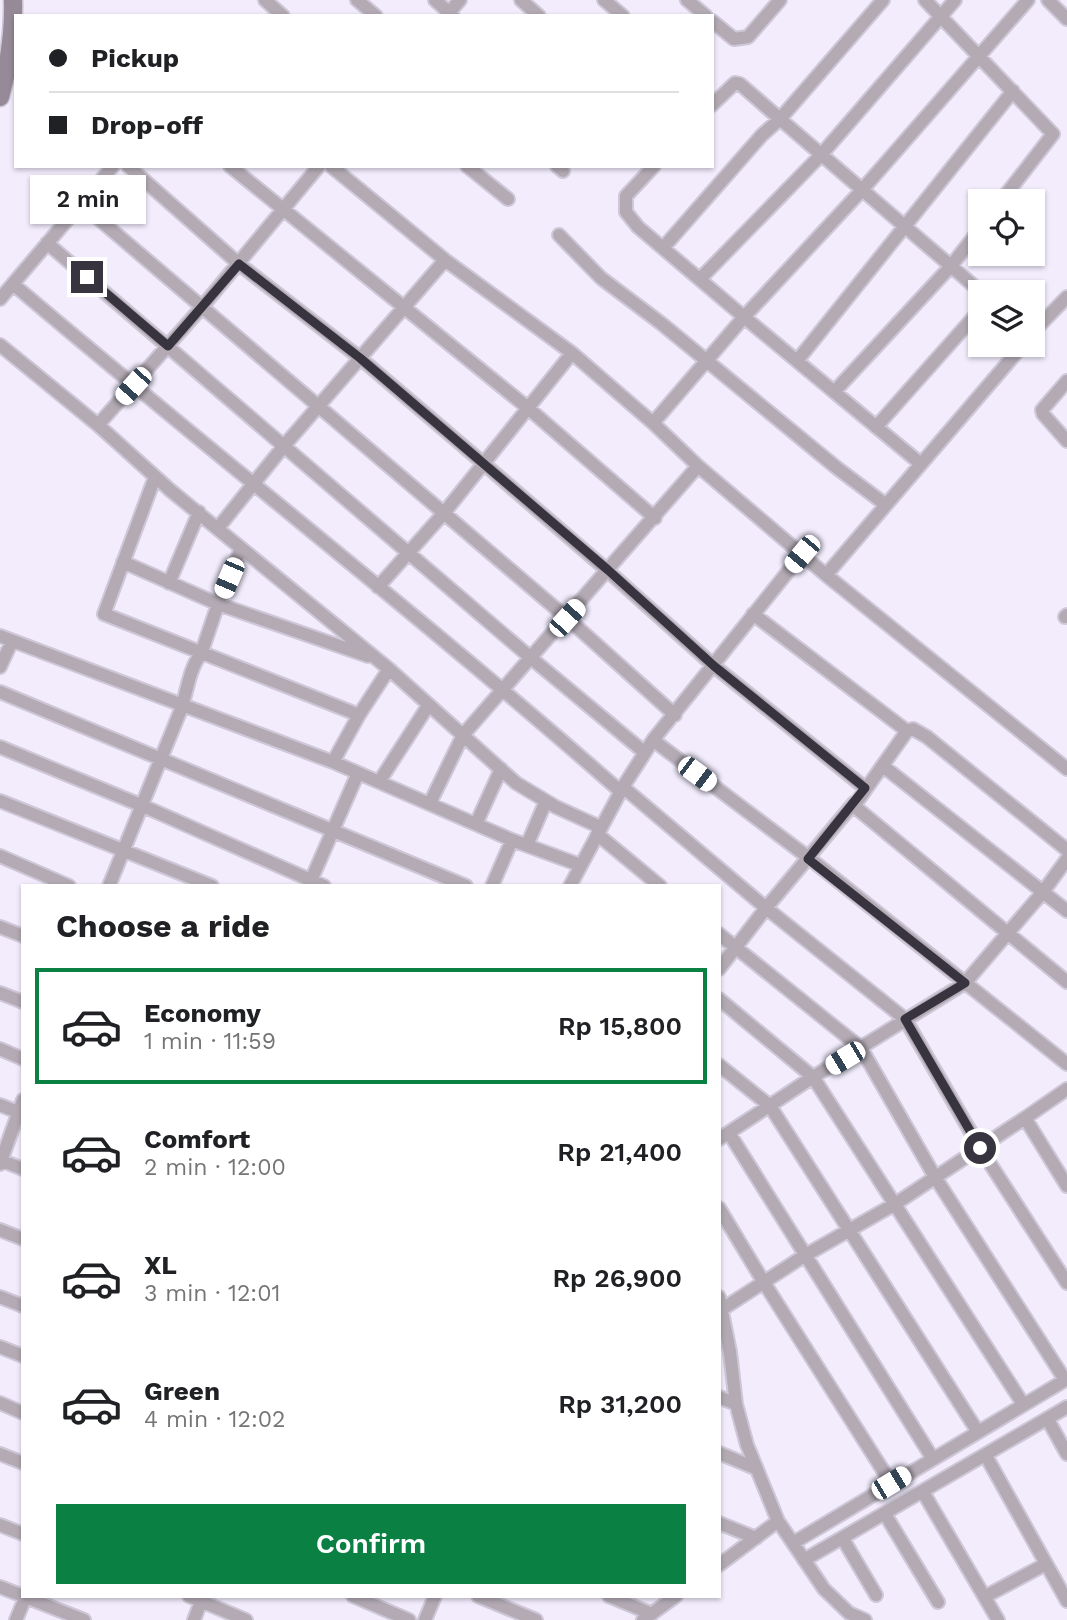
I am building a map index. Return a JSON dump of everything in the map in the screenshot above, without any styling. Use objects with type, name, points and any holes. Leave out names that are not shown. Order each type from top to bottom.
[{"type":"street","points":[[0,97],[11,75],[13,0]]},
{"type":"street","points":[[265,0],[281,14]]},
{"type":"street","points":[[357,0],[374,14]]},
{"type":"street","points":[[435,0],[449,14]]},
{"type":"street","points":[[521,0],[537,14]]},
{"type":"street","points":[[604,0],[621,14]]},
{"type":"street","points":[[687,0],[704,14]]},
{"type":"street","points":[[663,248],[883,0]]},
{"type":"street","points":[[925,0],[1053,134],[1010,189]]},
{"type":"street","points":[[700,279],[821,155],[955,0]]},
{"type":"street","points":[[653,423],[744,317],[862,190],[1028,0]]},
{"type":"street","points":[[1048,0],[1067,19]]},
{"type":"street","points":[[714,22],[738,40],[748,37],[774,2]]},
{"type":"street","points":[[714,103],[735,83],[740,84],[968,281]]},
{"type":"street","points":[[797,361],[1013,90]]},
{"type":"street","points":[[0,299],[111,168]]},
{"type":"street","points":[[130,168],[239,264],[360,358],[608,570],[714,666],[865,788]]},
{"type":"street","points":[[232,168],[528,408],[655,518]]},
{"type":"street","points":[[98,425],[239,264],[317,168]]},
{"type":"street","points":[[333,168],[445,260],[572,353],[698,466],[826,575],[1067,769]]},
{"type":"street","points":[[470,168],[508,198]]},
{"type":"street","points":[[652,168],[626,195],[626,212],[638,226],[921,464]]},
{"type":"street","points":[[80,203],[567,618],[675,715]]},
{"type":"street","points":[[559,235],[601,278],[886,505]]},
{"type":"street","points":[[47,243],[283,447],[644,752]]},
{"type":"street","points":[[834,392],[968,244]]},
{"type":"street","points":[[219,528],[283,447],[445,260]]},
{"type":"street","points":[[13,284],[766,908],[905,1019],[980,1148],[1067,1283]]},
{"type":"street","points":[[1045,320],[1067,297]]},
{"type":"street","points":[[876,427],[968,324]]},
{"type":"street","points":[[0,345],[98,425],[241,549],[389,669],[516,783],[599,831],[658,884]]},
{"type":"street","points":[[378,587],[444,513],[572,353]]},
{"type":"street","points":[[826,575],[1013,357]]},
{"type":"street","points":[[1067,382],[1042,410],[1067,441]]},
{"type":"street","points":[[430,803],[463,735],[698,466]]},
{"type":"street","points":[[155,477],[104,614],[359,715]]},
{"type":"street","points":[[169,583],[199,512]]},
{"type":"street","points":[[110,884],[182,707],[190,676],[241,549]]},
{"type":"street","points":[[573,884],[580,865],[644,752],[802,554]]},
{"type":"street","points":[[122,562],[218,604],[375,658]]},
{"type":"street","points":[[753,614],[907,731]]},
{"type":"street","points":[[0,667],[6,638],[182,707],[333,762],[512,839],[580,865]]},
{"type":"street","points":[[333,762],[389,669]]},
{"type":"street","points":[[0,692],[461,884]]},
{"type":"street","points":[[379,782],[428,706]]},
{"type":"street","points":[[721,967],[854,803],[907,731],[913,729],[927,737],[1067,850]]},
{"type":"street","points":[[653,740],[1067,1064]]},
{"type":"street","points":[[0,747],[143,806],[310,883],[358,773]]},
{"type":"street","points":[[883,766],[1067,911]]},
{"type":"street","points":[[477,824],[501,769]]},
{"type":"street","points":[[0,801],[207,884]]},
{"type":"street","points":[[527,845],[546,801]]},
{"type":"street","points":[[854,803],[856,809],[1067,982]]},
{"type":"street","points":[[493,884],[512,839]]},
{"type":"street","points":[[0,856],[64,884]]},
{"type":"street","points":[[933,1459],[804,1256],[722,1136],[965,983],[1043,892],[1067,859]]},
{"type":"street","points":[[0,927],[21,935]]},
{"type":"street","points":[[721,936],[861,1048],[935,1177],[1066,1379],[793,1543]]},
{"type":"street","points":[[0,993],[21,1001]]},
{"type":"street","points":[[721,1001],[813,1077],[1023,1404]]},
{"type":"street","points":[[0,1049],[21,1058]]},
{"type":"street","points":[[721,1067],[770,1106],[978,1432]]},
{"type":"street","points":[[865,1620],[849,1613],[824,1590],[778,1521],[747,1446],[725,1350],[721,1310],[804,1256],[895,1204],[1067,1089]]},
{"type":"street","points":[[0,1105],[20,1113],[0,1161],[21,1168]]},
{"type":"street","points":[[1025,1118],[1067,1186]]},
{"type":"street","points":[[721,1211],[891,1483]]},
{"type":"street","points":[[0,1230],[21,1238]]},
{"type":"street","points":[[0,1297],[21,1305]]},
{"type":"street","points":[[0,1347],[21,1355]]},
{"type":"street","points":[[721,1397],[736,1404]]},
{"type":"street","points":[[0,1403],[21,1412]]},
{"type":"street","points":[[804,1560],[1067,1408]]},
{"type":"street","points":[[1048,1420],[1067,1454]]},
{"type":"street","points":[[0,1454],[21,1462]]},
{"type":"street","points":[[721,1454],[755,1468]]},
{"type":"street","points":[[986,1456],[1067,1601]]},
{"type":"street","points":[[923,1492],[998,1620]]},
{"type":"street","points":[[885,1514],[938,1602]]},
{"type":"street","points":[[721,1564],[778,1521]]},
{"type":"street","points":[[721,1524],[756,1538]]},
{"type":"street","points":[[0,1525],[21,1533]]},
{"type":"street","points":[[843,1539],[876,1595]]},
{"type":"street","points":[[986,1596],[1046,1564]]},
{"type":"street","points":[[0,1587],[21,1595]]},
{"type":"street","points":[[16,1620],[23,1598]]},
{"type":"street","points":[[29,1598],[84,1620]]},
{"type":"street","points":[[194,1620],[198,1598],[246,1620]]},
{"type":"street","points":[[358,1598],[409,1620]]},
{"type":"street","points":[[425,1620],[434,1598]]},
{"type":"street","points":[[483,1598],[536,1620]]},
{"type":"street","points":[[613,1598],[648,1617],[673,1598]]},
{"type":"route","points":[[87,277],[168,346],[239,264],[360,358],[608,570],[714,666],[865,788],[808,859],[965,983],[905,1019],[980,1148]]}]
